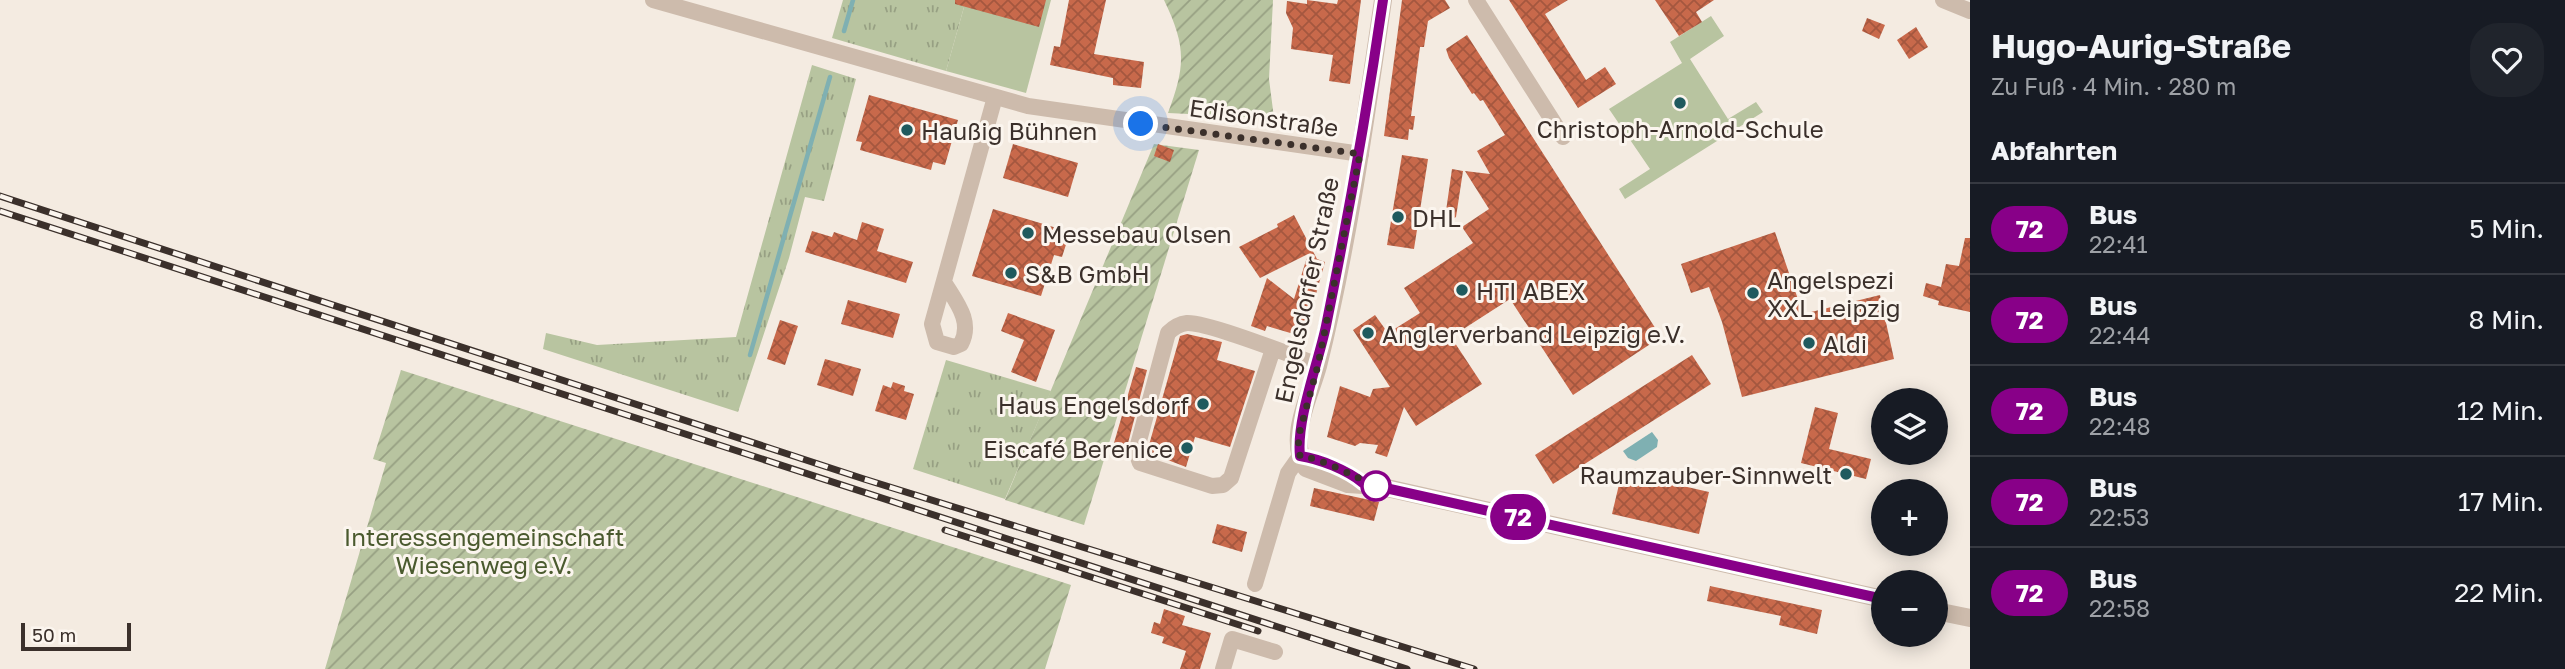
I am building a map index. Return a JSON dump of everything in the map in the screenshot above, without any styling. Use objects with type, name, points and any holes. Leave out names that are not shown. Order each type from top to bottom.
[{"type":"street","name":"Edisonstraße","points":[[653,0],[995,97],[1096,118],[1360,154]]},
{"type":"street","name":"Engelsdorfer Straße","points":[[1255,584],[1288,473],[1300,456],[1298,438],[1318,365],[1360,154],[1383,0]]},
{"type":"street","points":[[1476,0],[1563,137]]},
{"type":"street","points":[[1943,0],[1970,11]]},
{"type":"street","points":[[944,282],[995,97]]},
{"type":"street","points":[[1273,349],[1231,478],[1223,485],[1212,486],[1140,463],[1136,452],[1168,333],[1176,326],[1188,323],[1273,349],[1318,365]]},
{"type":"street","points":[[1300,456],[1311,457],[1347,472],[1363,483],[1871,596]]},
{"type":"street","points":[[1948,613],[1970,618]]},
{"type":"street","points":[[1223,669],[1232,639],[1275,652]]},
{"type":"green space","points":[[843,0],[966,0],[946,71],[832,38]]},
{"type":"green space","points":[[966,0],[1051,0],[1026,93],[946,71]]},
{"type":"green space","points":[[1164,0],[1273,0],[1269,79],[1274,118],[1168,113],[1178,82],[1181,56],[1180,43]]},
{"type":"green space","points":[[1711,16],[1724,36],[1690,59],[1728,119],[1756,102],[1763,112],[1625,199],[1619,189],[1650,169],[1609,109],[1682,63],[1670,42]]},
{"type":"green space","points":[[812,65],[856,79],[824,201],[805,197],[789,258],[738,412],[543,349],[546,333],[597,345],[736,337]]},
{"type":"green space","points":[[1154,144],[1199,150],[1084,525],[1005,500]]},
{"type":"green space","points":[[946,360],[1051,391],[1005,499],[913,469]]},
{"type":"green space","name":"Interessengemeinschaft Wiesenweg e.V.","points":[[401,370],[1071,585],[1045,669],[325,669],[386,463],[373,459]]},
{"type":"water","points":[[1652,432],[1658,440],[1657,447],[1636,461],[1628,458],[1623,451]]},
{"type":"building","points":[[955,0],[1046,0],[1039,27],[955,4]]},
{"type":"building","points":[[1069,0],[1106,0],[1094,54],[1144,62],[1141,88],[1113,85],[1113,78],[1050,65],[1054,46],[1060,47]]},
{"type":"building","points":[[1307,0],[1337,4],[1338,0],[1361,0],[1350,84],[1329,81],[1333,55],[1291,49],[1293,28],[1286,13],[1287,1],[1307,4]]},
{"type":"building","points":[[1402,0],[1445,0],[1450,8],[1428,21],[1424,47],[1420,47],[1411,116],[1415,116],[1413,130],[1409,129],[1408,140],[1384,136]]},
{"type":"building","points":[[1509,0],[1568,0],[1545,14],[1586,80],[1605,67],[1616,84],[1578,108]]},
{"type":"building","points":[[1655,0],[1714,0],[1696,12],[1702,22],[1679,36]]},
{"type":"building","points":[[1867,18],[1885,25],[1879,39],[1862,31]]},
{"type":"building","points":[[1916,27],[1928,47],[1909,59],[1897,40]]},
{"type":"building","points":[[1467,35],[1661,337],[1573,395],[1510,299],[1451,337],[1482,384],[1416,426],[1404,407],[1387,457],[1375,453],[1378,445],[1360,443],[1355,446],[1327,437],[1340,386],[1370,397],[1373,389],[1390,387],[1353,330],[1375,315],[1388,333],[1420,313],[1404,288],[1473,243],[1462,227],[1489,209],[1465,171],[1490,174],[1477,151],[1505,135],[1483,100],[1480,101],[1472,94],[1449,58],[1446,49]]},
{"type":"building","name":"Haußig Bühnen","points":[[869,95],[958,120],[945,165],[933,162],[931,170],[860,150],[862,142],[856,141]]},
{"type":"building","name":"Haußig Bühnen","points":[[1013,144],[1078,163],[1068,197],[1003,178]]},
{"type":"building","points":[[1158,144],[1174,150],[1170,162],[1154,156]]},
{"type":"building","points":[[1402,155],[1428,159],[1414,249],[1387,245]]},
{"type":"building","points":[[1452,169],[1463,171],[1456,217],[1444,225]]},
{"type":"building","points":[[993,209],[1070,232],[1062,257],[1054,255],[1041,296],[972,276]]},
{"type":"building","points":[[1294,215],[1317,259],[1325,262],[1304,337],[1267,326],[1265,331],[1251,326],[1267,278],[1294,299],[1308,254],[1260,278],[1239,247],[1278,227],[1277,224]]},
{"type":"building","points":[[862,222],[884,229],[877,251],[913,262],[906,283],[805,252],[812,231],[832,237],[834,232],[857,240]]},
{"type":"building","points":[[1775,232],[1803,314],[1880,295],[1894,359],[1742,397],[1722,322],[1709,287],[1691,293],[1681,264]]},
{"type":"building","points":[[1965,238],[1970,238],[1970,312],[1938,305],[1939,301],[1923,296],[1926,283],[1941,287],[1946,264],[1959,266]]},
{"type":"building","points":[[848,300],[900,314],[893,338],[841,324]]},
{"type":"building","points":[[1008,313],[1055,330],[1036,382],[1011,372],[1024,340],[1001,331]]},
{"type":"building","points":[[780,320],[798,326],[785,365],[767,359]]},
{"type":"building","name":"Haus Engelsdorf","points":[[1187,334],[1222,342],[1217,360],[1255,371],[1230,447],[1195,437],[1186,467],[1147,452],[1180,336]]},
{"type":"building","points":[[1692,355],[1711,384],[1553,484],[1535,455]]},
{"type":"building","points":[[825,359],[861,369],[853,396],[817,385]]},
{"type":"building","points":[[1136,367],[1147,370],[1127,447],[1114,443]]},
{"type":"building","points":[[893,382],[905,386],[904,391],[914,394],[906,420],[875,411],[883,385],[891,388]]},
{"type":"building","points":[[1815,407],[1838,413],[1829,449],[1871,459],[1866,479],[1801,463]]},
{"type":"building","points":[[1622,472],[1709,492],[1699,534],[1612,514]]},
{"type":"building","points":[[1314,488],[1379,502],[1374,521],[1310,506]]},
{"type":"building","points":[[1217,524],[1247,532],[1242,552],[1212,543]]},
{"type":"building","points":[[1710,586],[1822,610],[1817,634],[1779,625],[1781,616],[1707,601]]},
{"type":"building","points":[[1164,609],[1185,616],[1182,625],[1211,633],[1200,669],[1180,669],[1186,651],[1162,643],[1164,637],[1151,633],[1154,622],[1160,624]]},
{"type":"waterway","points":[[844,31],[853,0]]},
{"type":"waterway","points":[[750,355],[830,77]]},
{"type":"railway","points":[[0,196],[864,479],[1474,669]]},
{"type":"railway","points":[[0,211],[1407,669]]},
{"type":"railway","points":[[945,530],[1258,631]]},
{"type":"bus line","name":"72","points":[[1383,0],[1360,154],[1318,365],[1298,438],[1300,456],[1311,457],[1347,472],[1363,483],[1871,596]]},
{"type":"place","name":"Christoph-Arnold-Schule","points":[[1680,103]]},
{"type":"place","name":"Haußig Bühnen","points":[[907,130]]},
{"type":"place","name":"DHL","points":[[1398,217]]},
{"type":"place","name":"Messebau Olsen","points":[[1028,233]]},
{"type":"place","name":"S&B GmbH","points":[[1011,273]]},
{"type":"place","name":"HTI ABEX","points":[[1462,290]]},
{"type":"place","name":"Angelspezi XXL Leipzig","points":[[1753,293]]},
{"type":"place","name":"Anglerverband Leipzig e.V.","points":[[1368,333]]},
{"type":"place","name":"Aldi","points":[[1809,343]]},
{"type":"place","name":"Haus Engelsdorf","points":[[1203,404]]},
{"type":"place","name":"Eiscafé Berenice","points":[[1187,448]]},
{"type":"place","name":"Raumzauber-Sinnwelt","points":[[1846,474]]},
{"type":"route","points":[[1141,124],[1360,154],[1318,365],[1298,438],[1300,456],[1311,457],[1363,483],[1376,486]]}]
